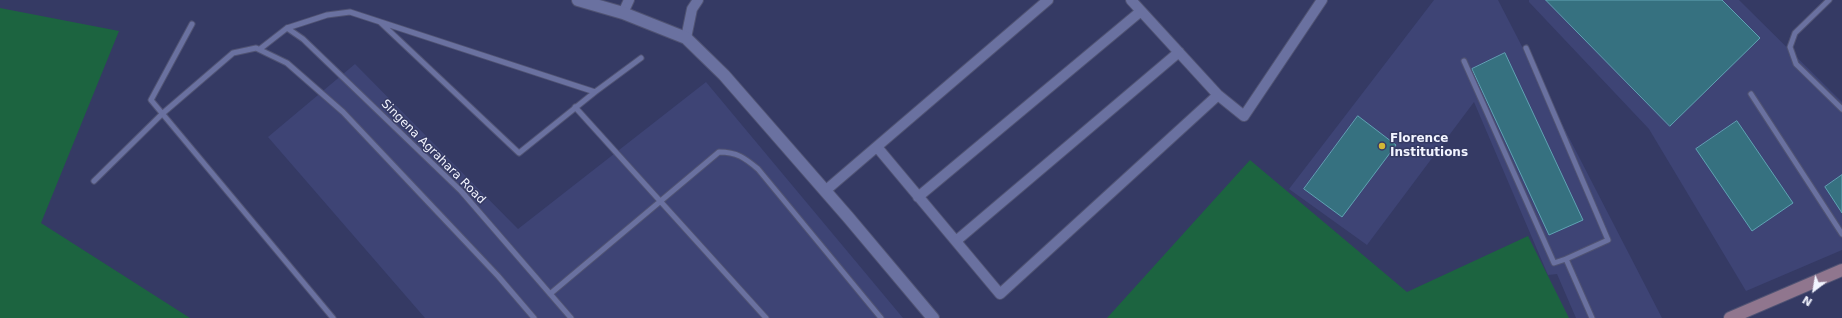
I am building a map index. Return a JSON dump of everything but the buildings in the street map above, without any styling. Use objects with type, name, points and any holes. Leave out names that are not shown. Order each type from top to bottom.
[{"type":"main road","points":[[1730,318],[1842,270]]},
{"type":"street","points":[[581,0],[623,13],[686,38],[724,75],[826,191],[933,318]]},
{"type":"street","points":[[623,13],[629,0]]},
{"type":"street","points":[[686,38],[692,8],[698,0]]},
{"type":"street","points":[[826,191],[1048,0]]},
{"type":"street","points":[[1130,0],[1218,95],[1244,116],[1322,0]]},
{"type":"street","points":[[918,196],[1141,11]]},
{"type":"street","points":[[956,241],[1178,52]]},
{"type":"street","points":[[877,147],[1000,294],[1218,95]]},
{"type":"lane","points":[[1827,1],[1795,33],[1790,47],[1796,64],[1842,109]]},
{"type":"lane","points":[[260,49],[287,28],[327,15],[350,12],[595,92]]},
{"type":"lane","points":[[379,21],[519,152],[575,107],[641,58]]},
{"type":"lane","points":[[192,24],[151,100],[333,318]]},
{"type":"lane","name":"Singena Agrahara Road","points":[[287,28],[303,39],[461,191],[571,318]]},
{"type":"lane","points":[[94,181],[162,114],[233,53],[256,48],[260,49],[287,63],[343,112],[488,265],[534,318]]},
{"type":"lane","points":[[1464,61],[1554,263],[1608,240],[1526,48]]},
{"type":"lane","points":[[1751,94],[1842,234]]},
{"type":"lane","points":[[575,107],[766,318]]},
{"type":"lane","points":[[550,294],[719,152],[732,152],[744,157],[758,169],[881,318]]},
{"type":"lane","points":[[1566,259],[1592,318]]},
{"type":"shaded area","name":"Florence Institutions","points":[[1434,0],[1498,0],[1662,318],[1576,318],[1557,274],[1548,275],[1474,102],[1367,245],[1289,189]]},
{"type":"shaded area","points":[[1529,0],[1739,0],[1842,102],[1842,250],[1746,291],[1649,129],[1529,2]]},
{"type":"shaded area","points":[[355,64],[518,229],[706,82],[903,318],[425,318],[268,137]]},
{"type":"green space","points":[[0,8],[119,31],[41,223],[190,318],[0,318]]},
{"type":"green space","points":[[1250,160],[1407,292],[1528,236],[1569,318],[1107,318]]},
{"type":"place","name":"Florence Institutions","points":[[1382,146]]}]
